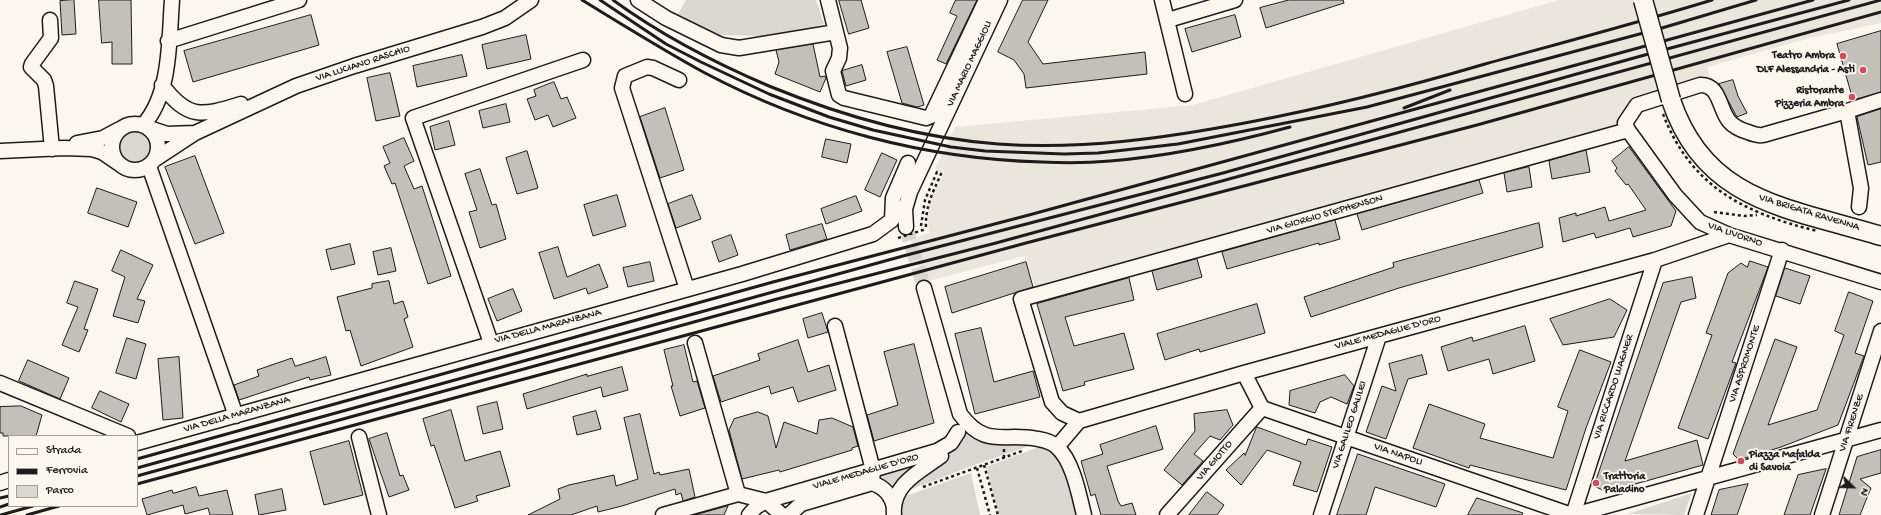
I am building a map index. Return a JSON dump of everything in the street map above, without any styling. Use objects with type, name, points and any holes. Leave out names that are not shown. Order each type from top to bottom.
[{"type":"main road","name":"VIA BRIGATA RAVENNA","points":[[1643,0],[1667,106],[1696,150],[1715,171],[1732,184],[1759,199],[1881,236]]},
{"type":"street","points":[[145,126],[154,110],[166,68],[172,0]]},
{"type":"street","points":[[168,41],[298,0]]},
{"type":"street","name":"VIA LUCIANO RASCHIO","points":[[195,133],[296,86],[354,66],[482,27],[505,18],[531,0]]},
{"type":"street","points":[[638,0],[666,18],[721,46],[739,48],[838,37]]},
{"type":"street","points":[[828,0],[838,37],[840,56],[832,71],[840,96],[913,116],[928,118],[934,112],[986,0]]},
{"type":"street","name":"VIA MARIO MAGGIOLI","points":[[906,231],[906,209],[910,192],[1000,0]]},
{"type":"street","points":[[1162,0],[1185,94]]},
{"type":"street","points":[[1168,20],[1235,0]]},
{"type":"street","points":[[50,20],[51,38],[31,67],[44,80],[46,86],[58,148]]},
{"type":"street","points":[[491,343],[414,118],[583,60]]},
{"type":"street","points":[[679,80],[653,68],[647,67],[625,76],[622,88],[687,289]]},
{"type":"street","points":[[162,85],[179,104],[187,110],[201,113],[228,108],[296,86]]},
{"type":"street","points":[[1628,130],[1625,123],[1637,104],[1697,85],[1706,85],[1715,91],[1726,117],[1735,126],[1757,135],[1763,135],[1881,100]]},
{"type":"street","points":[[1847,111],[1861,188],[1859,208]]},
{"type":"street","points":[[58,148],[103,138],[120,129],[135,124],[167,134],[195,133]]},
{"type":"street","points":[[145,126],[156,137],[158,143],[158,150],[152,163],[236,416]]},
{"type":"street","points":[[120,129],[112,143],[112,151],[120,164]]},
{"type":"street","name":"VIA LIVORNO","points":[[1628,130],[1675,195],[1700,222],[1729,235],[1782,250],[1881,282]]},
{"type":"street","name":"VIA GIORGIO STEPHENSON","points":[[1079,420],[1062,413],[1052,402],[1021,299],[1628,130]]},
{"type":"street","points":[[0,151],[58,148],[98,150],[120,164],[134,170],[152,163],[195,133]]},
{"type":"street","name":"VIA DELLA MARANZANA","points":[[139,442],[687,289],[866,236],[884,228],[892,220],[893,198],[908,163]]},
{"type":"street","name":"VIALE MEDAGLIE D'ORO","points":[[1079,420],[1244,372],[1655,260],[1729,235]]},
{"type":"street","name":"VIA ASPROMONTE","points":[[1696,515],[1782,250]]},
{"type":"street","name":"VIA RICCARDO WAGNER","points":[[1573,515],[1655,260]]},
{"type":"street","points":[[895,506],[903,485],[912,475],[950,448],[958,432],[960,414],[924,288]]},
{"type":"street","points":[[835,326],[872,477]]},
{"type":"street","name":"VIA FIRENZE","points":[[1822,515],[1881,331]]},
{"type":"street","name":"VIA GALILEO GALILEI","points":[[1321,515],[1380,336]]},
{"type":"street","points":[[694,343],[738,494]]},
{"type":"street","points":[[1244,372],[1262,408]]},
{"type":"street","points":[[0,383],[126,435]]},
{"type":"street","name":"VIA NAPOLI","points":[[1262,408],[1573,515]]},
{"type":"street","name":"VIA GIOTTO","points":[[1168,515],[1262,408]]},
{"type":"street","points":[[960,414],[974,430],[988,436],[1005,438],[1026,437],[1043,440],[1057,447],[1071,470],[1084,515]]},
{"type":"street","points":[[1057,447],[1079,420]]},
{"type":"street","points":[[1573,515],[1881,430]]},
{"type":"street","name":"VIALE MEDAGLIE D'ORO","points":[[789,515],[801,504],[937,451],[951,443],[958,432]]},
{"type":"street","points":[[358,437],[379,515]]},
{"type":"street","name":"VIALE MEDAGLIE D'ORO","points":[[766,501],[872,477]]},
{"type":"street","name":"VIALE MEDAGLIE D'ORO","points":[[872,477],[892,499],[895,506]]},
{"type":"street","points":[[663,515],[738,494],[766,501],[782,515]]},
{"type":"street","points":[[749,515],[756,507],[766,501]]},
{"type":"path","points":[[1667,106],[1679,149],[1701,176],[1725,194],[1761,214],[1817,231]]},
{"type":"path","points":[[937,172],[941,174],[925,214],[926,229],[906,231],[921,226],[925,200],[937,172]]},
{"type":"path","points":[[1690,211],[1744,216],[1761,214]]},
{"type":"path","points":[[895,506],[977,468],[1004,458]]},
{"type":"path","points":[[984,465],[998,515]]},
{"type":"path","points":[[977,468],[990,515]]},
{"type":"shaded area","points":[[1559,0],[1881,0],[1881,23],[1810,38],[1707,67],[1710,76],[1629,102],[1616,125],[1036,290],[1024,256],[924,282],[910,239],[929,233],[927,214],[930,202],[943,174],[935,169],[955,127],[1193,105]]},
{"type":"green space","points":[[686,0],[816,0],[824,24],[805,30],[762,36],[720,35],[678,14]]},
{"type":"green space","points":[[135,131],[146,136],[151,147],[146,158],[135,163],[124,158],[119,147],[124,136]]},
{"type":"green space","points":[[960,424],[967,424],[1044,441],[977,464],[899,494],[959,432]]},
{"type":"green space","points":[[1047,444],[1059,452],[1081,515],[999,515],[986,467]]},
{"type":"green space","points":[[918,462],[901,477],[895,491],[881,482],[879,474]]},
{"type":"green space","points":[[971,473],[980,515],[899,515],[900,498]]},
{"type":"green space","points":[[1692,493],[1684,515],[1628,514]]},
{"type":"building","points":[[74,0],[76,34],[62,35],[60,1]]},
{"type":"building","points":[[99,0],[131,0],[132,64],[112,64],[112,42],[102,43]]},
{"type":"building","points":[[839,0],[861,0],[869,28],[849,34]]},
{"type":"building","points":[[956,0],[977,0],[946,64],[937,60],[957,16],[950,13]]},
{"type":"building","points":[[1023,0],[1048,0],[1028,42],[1043,64],[1145,52],[1147,74],[1026,88],[1024,74],[1014,60],[998,52]]},
{"type":"building","points":[[1289,0],[1343,0],[1344,3],[1266,28],[1260,8]]},
{"type":"building","points":[[311,15],[319,45],[193,82],[184,51]]},
{"type":"building","points":[[1235,15],[1241,37],[1192,52],[1185,29]]},
{"type":"building","name":"DLF Alessandria - Asti","points":[[1881,31],[1881,92],[1853,100],[1837,44]]},
{"type":"building","points":[[526,35],[531,59],[487,69],[482,45]]},
{"type":"building","points":[[813,44],[820,77],[825,76],[826,78],[820,92],[775,74],[779,62],[776,50]]},
{"type":"building","points":[[907,47],[924,105],[917,107],[902,103],[887,52]]},
{"type":"building","points":[[462,55],[467,76],[417,87],[413,66]]},
{"type":"building","points":[[862,65],[866,80],[846,86],[842,71]]},
{"type":"building","points":[[390,73],[400,116],[376,121],[367,78]]},
{"type":"building","points":[[1733,80],[1738,96],[1747,113],[1737,117],[1719,84]]},
{"type":"building","points":[[554,82],[561,99],[567,97],[576,118],[553,127],[548,115],[535,120],[527,99],[536,96],[534,90]]},
{"type":"building","points":[[506,104],[510,122],[483,128],[479,111]]},
{"type":"building","points":[[665,108],[684,170],[660,178],[640,117]]},
{"type":"building","points":[[1881,109],[1881,162],[1868,165],[1857,117]]},
{"type":"building","points":[[449,121],[455,145],[435,150],[430,127]]},
{"type":"building","points":[[404,138],[414,161],[404,166],[414,189],[422,186],[451,276],[428,284],[395,183],[392,184],[384,166],[390,163],[383,147]]},
{"type":"building","points":[[826,139],[851,144],[847,163],[822,157]]},
{"type":"building","points":[[1629,147],[1676,211],[1671,226],[1633,237],[1630,228],[1596,238],[1594,233],[1563,242],[1559,218],[1576,213],[1576,216],[1605,207],[1609,221],[1646,210],[1628,184],[1626,185],[1615,171],[1617,168],[1612,161]]},
{"type":"building","points":[[1586,150],[1590,172],[1552,179],[1549,161]]},
{"type":"building","points":[[527,151],[538,188],[517,194],[506,158]]},
{"type":"building","points":[[882,153],[897,160],[880,197],[865,190]]},
{"type":"building","points":[[195,156],[224,233],[195,244],[165,167]]},
{"type":"building","points":[[1529,167],[1532,187],[1507,192],[1504,173]]},
{"type":"building","points":[[480,169],[492,205],[496,204],[506,239],[480,248],[469,212],[477,210],[465,174]]},
{"type":"building","points":[[1479,180],[1483,193],[1362,230],[1357,214]]},
{"type":"building","points":[[97,188],[137,202],[128,227],[88,213]]},
{"type":"building","points":[[617,195],[626,226],[593,236],[584,205]]},
{"type":"building","points":[[692,195],[701,219],[676,228],[668,204]]},
{"type":"building","points":[[856,196],[862,211],[826,224],[821,209]]},
{"type":"building","points":[[1335,220],[1340,239],[1319,245],[1319,243],[1227,269],[1222,252]]},
{"type":"building","points":[[1539,223],[1543,247],[1399,288],[1311,317],[1304,297],[1394,267],[1393,263]]},
{"type":"building","points":[[822,224],[827,239],[790,250],[786,235]]},
{"type":"building","points":[[731,235],[738,255],[719,262],[712,242]]},
{"type":"building","points":[[350,244],[355,264],[331,270],[326,250]]},
{"type":"building","points":[[558,247],[567,277],[599,264],[608,287],[588,294],[586,288],[554,299],[539,253]]},
{"type":"building","points":[[391,248],[396,271],[378,275],[373,252]]},
{"type":"building","points":[[121,250],[153,265],[137,299],[145,301],[138,323],[113,316],[125,277],[112,271]]},
{"type":"building","points":[[1197,259],[1202,277],[1157,290],[1152,271]]},
{"type":"building","points":[[1750,261],[1768,267],[1732,362],[1736,363],[1708,439],[1678,428],[1712,335],[1706,333],[1728,273],[1741,263],[1747,267]]},
{"type":"building","points":[[650,262],[654,281],[628,287],[623,268]]},
{"type":"building","points":[[1026,262],[1033,287],[952,313],[945,287]]},
{"type":"building","points":[[1785,268],[1810,276],[1800,304],[1776,296]]},
{"type":"building","points":[[1692,277],[1696,298],[1681,302],[1625,461],[1697,440],[1703,465],[1607,492],[1594,486],[1663,283]]},
{"type":"building","points":[[1129,278],[1134,300],[1065,317],[1074,346],[1124,333],[1134,369],[1084,382],[1085,385],[1063,391],[1037,304]]},
{"type":"building","points":[[75,281],[98,289],[84,329],[88,330],[79,352],[62,345],[78,307],[67,303]]},
{"type":"building","points":[[389,281],[394,304],[403,301],[408,317],[404,319],[413,347],[361,366],[350,330],[346,331],[337,297],[372,288],[372,284]]},
{"type":"building","points":[[513,289],[522,311],[497,321],[488,299]]},
{"type":"building","points":[[1849,292],[1873,301],[1855,353],[1864,356],[1838,425],[1781,447],[1739,460],[1733,454],[1775,339],[1797,347],[1768,425],[1817,410],[1844,335],[1835,331]]},
{"type":"building","points":[[1610,299],[1627,310],[1614,337],[1563,345],[1550,319]]},
{"type":"building","points":[[1257,304],[1265,333],[1200,352],[1199,349],[1165,360],[1157,334]]},
{"type":"building","points":[[822,313],[828,332],[808,338],[803,319]]},
{"type":"building","points":[[1525,326],[1535,361],[1493,374],[1489,359],[1448,371],[1441,347],[1472,337],[1473,341]]},
{"type":"building","points":[[981,328],[994,382],[1033,371],[1040,397],[975,414],[955,334]]},
{"type":"building","points":[[127,338],[146,344],[136,379],[116,373]]},
{"type":"building","points":[[798,340],[808,372],[829,365],[836,390],[798,402],[793,387],[771,394],[769,386],[721,402],[713,376],[760,360],[758,354]]},
{"type":"building","points":[[914,344],[934,423],[874,441],[867,415],[898,405],[884,352]]},
{"type":"building","points":[[684,345],[693,382],[697,381],[705,408],[680,416],[671,386],[673,386],[664,350]]},
{"type":"building","points":[[1580,350],[1611,362],[1586,428],[1566,490],[1470,465],[1469,468],[1413,448],[1429,404],[1485,424],[1480,438],[1553,458],[1568,411],[1558,407]]},
{"type":"building","points":[[1422,355],[1427,374],[1408,379],[1386,439],[1366,432],[1382,386],[1396,391],[1389,364]]},
{"type":"building","points":[[179,357],[183,418],[163,420],[158,359]]},
{"type":"building","points":[[326,357],[331,375],[310,380],[309,377],[239,400],[234,385],[259,376],[257,370],[292,358],[295,366]]},
{"type":"building","points":[[28,360],[69,378],[60,399],[19,381]]},
{"type":"building","points":[[622,367],[628,390],[603,397],[601,387],[527,409],[523,394],[587,374],[587,376]]},
{"type":"building","points":[[1345,375],[1354,386],[1347,404],[1331,397],[1320,402],[1315,413],[1289,405],[1290,391]]},
{"type":"building","points":[[100,391],[129,404],[121,422],[92,408]]},
{"type":"building","points":[[497,402],[503,429],[483,434],[477,407]]},
{"type":"building","points":[[21,406],[42,415],[36,435],[3,436],[3,433],[0,433],[0,407]]},
{"type":"building","points":[[451,410],[465,461],[500,451],[510,486],[476,496],[478,501],[455,508],[434,445],[431,446],[423,419]]},
{"type":"building","points":[[1227,410],[1233,425],[1220,440],[1210,436],[1194,454],[1203,461],[1182,485],[1164,470],[1195,431],[1194,414]]},
{"type":"building","points":[[596,411],[601,429],[577,435],[573,417]]},
{"type":"building","points":[[758,412],[768,416],[776,448],[784,422],[817,434],[819,420],[832,418],[853,427],[858,446],[852,448],[852,450],[780,472],[779,470],[742,479],[729,430],[734,419]]},
{"type":"building","points":[[640,414],[654,474],[659,472],[660,475],[689,469],[695,497],[683,501],[681,493],[676,495],[675,489],[598,512],[597,506],[571,515],[528,515],[560,499],[558,489],[569,485],[614,475],[616,486],[638,479],[624,418]]},
{"type":"building","points":[[1156,426],[1163,449],[1107,466],[1118,501],[1121,506],[1132,503],[1136,515],[1101,515],[1095,494],[1091,496],[1081,461],[1103,454],[1100,445]]},
{"type":"building","points":[[1257,427],[1306,445],[1308,439],[1332,447],[1317,492],[1293,485],[1301,462],[1267,450],[1241,485],[1226,470],[1244,453],[1245,455]]},
{"type":"building","points":[[387,433],[400,476],[403,475],[409,490],[389,497],[369,439]]},
{"type":"building","points":[[349,441],[363,495],[324,505],[310,452]]},
{"type":"building","points":[[1881,450],[1881,473],[1860,479],[1871,488],[1860,515],[1839,515],[1857,457]]},
{"type":"building","points":[[1358,454],[1445,484],[1436,507],[1375,487],[1366,515],[1337,515]]},
{"type":"building","points":[[1826,469],[1810,515],[1784,515],[1798,475]]},
{"type":"building","points":[[1748,484],[1737,515],[1711,515],[1719,490]]},
{"type":"building","points":[[196,487],[199,496],[227,490],[233,515],[210,515],[208,508],[185,514],[183,505],[147,515],[142,499],[172,490],[173,493]]},
{"type":"building","points":[[282,489],[286,510],[259,515],[255,495]]},
{"type":"building","points":[[1207,492],[1224,505],[1217,515],[1189,515]]},
{"type":"building","points":[[1477,498],[1523,513],[1522,515],[1468,515]]},
{"type":"building","points":[[728,506],[724,515],[695,515]]},
{"type":"tunnel","points":[[906,227],[924,288]]},
{"type":"railway","points":[[582,0],[705,73],[785,110],[826,125],[869,137],[955,155],[998,160],[1076,163],[1110,161],[1178,152],[1290,127]]},
{"type":"railway","points":[[600,0],[666,44],[701,62],[769,94],[829,117],[873,130],[951,147],[985,151],[1064,154],[1098,153],[1178,144],[1367,107],[1662,28],[1756,0]]},
{"type":"railway","points":[[613,0],[631,13],[689,48],[769,86],[824,107],[881,124],[939,137],[998,144],[1030,145],[1093,144],[1156,138],[1280,116],[1426,81],[1712,0]]},
{"type":"railway","points":[[138,459],[773,282],[1029,215],[1813,0]]},
{"type":"railway","points":[[138,468],[903,256],[1223,173],[1641,56],[1849,0]]},
{"type":"railway","points":[[138,476],[777,299],[996,243],[1881,0]]},
{"type":"railway","points":[[138,484],[1026,243],[1477,125],[1881,12]]},
{"type":"railway","points":[[1404,108],[1450,90]]},
{"type":"railway","points":[[0,498],[8,496]]},
{"type":"railway","points":[[0,507],[8,504]]},
{"type":"railway","points":[[1,515],[29,507]]},
{"type":"railway","points":[[27,515],[55,507]]},
{"type":"place","name":"Teatro Ambra","points":[[1843,56]]},
{"type":"place","name":"DLF Alessandria - Asti","points":[[1863,70]]},
{"type":"place","name":"Ristorante Pizzeria Ambra","points":[[1852,97]]},
{"type":"place","name":"Piazza Mafalda di Savoia","points":[[1741,461]]},
{"type":"place","name":"Trattoria Paladino","points":[[1596,483]]}]
